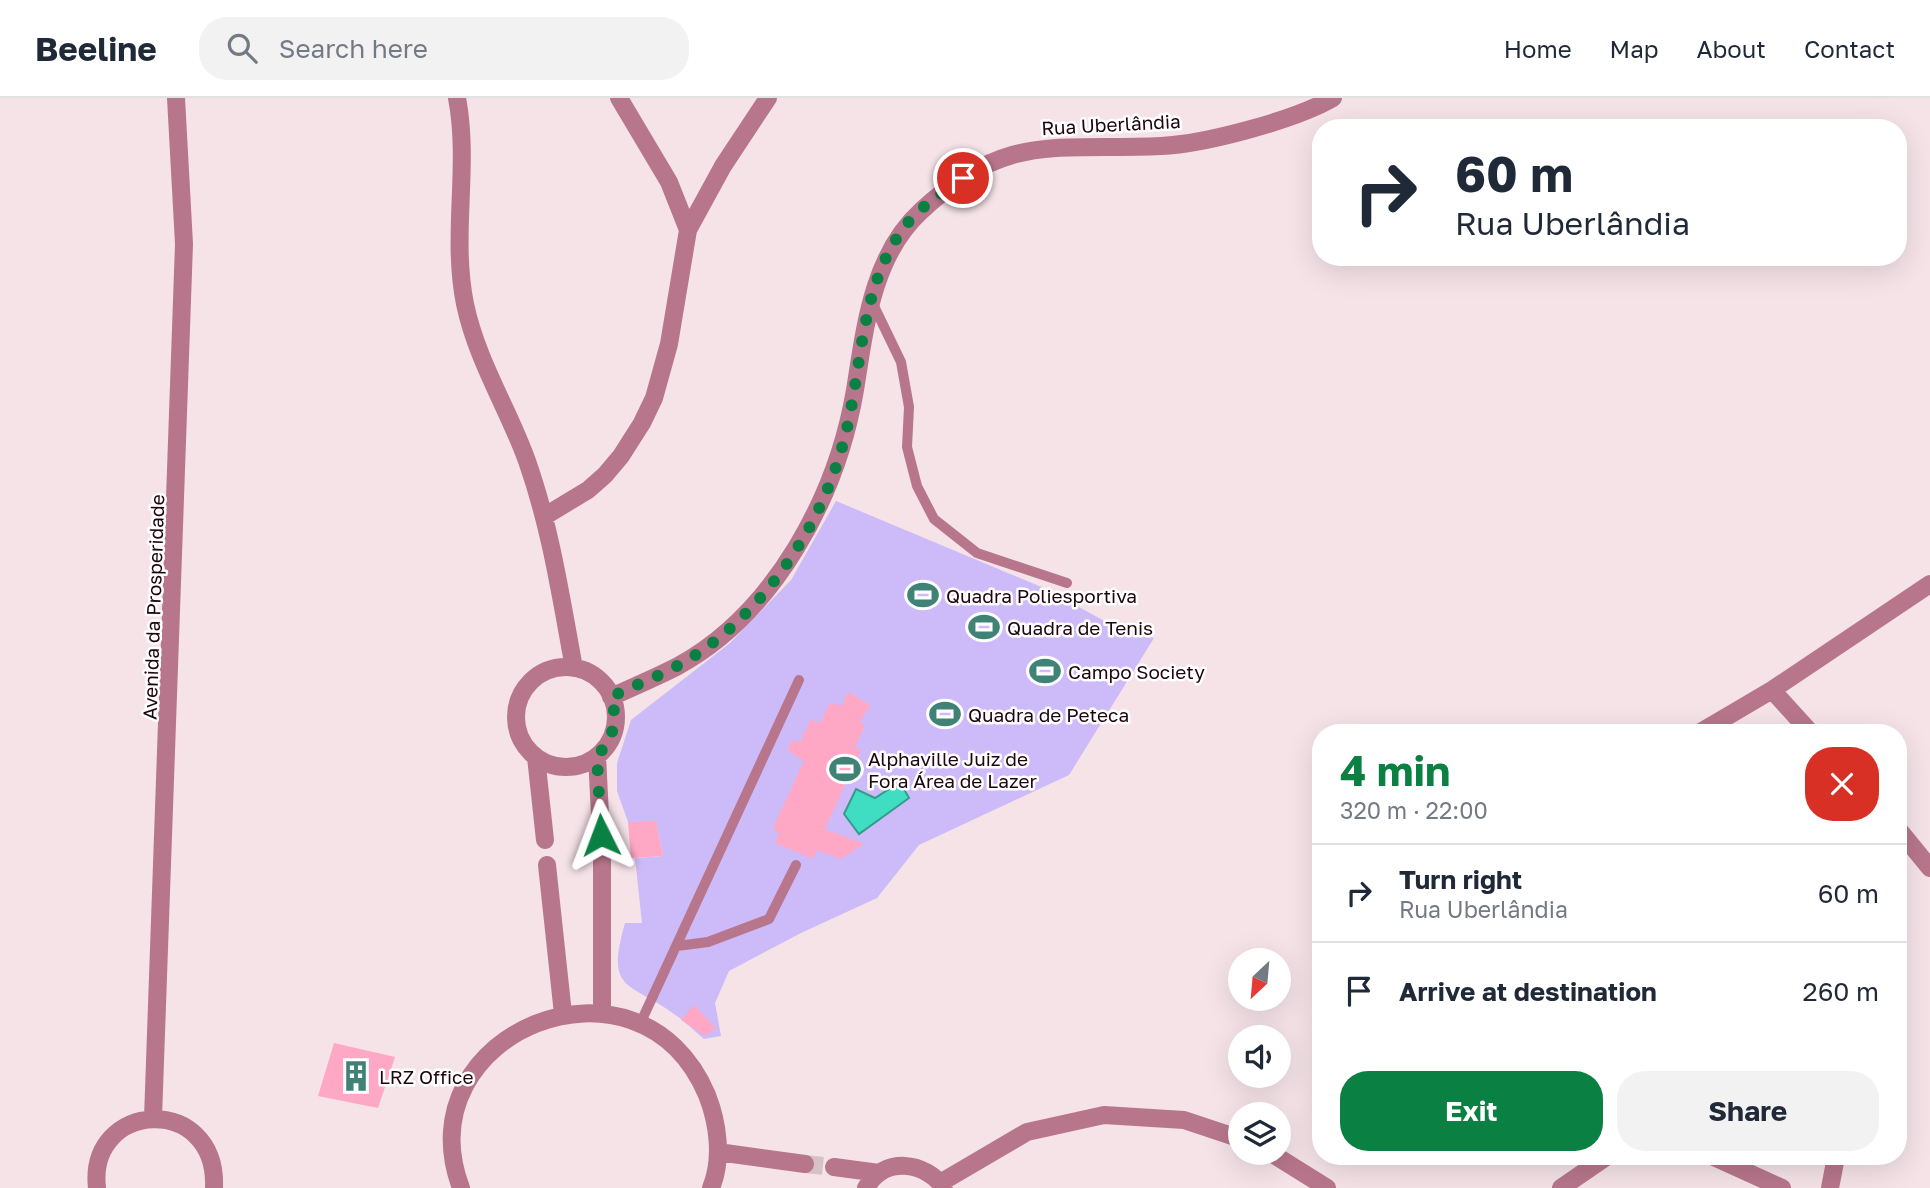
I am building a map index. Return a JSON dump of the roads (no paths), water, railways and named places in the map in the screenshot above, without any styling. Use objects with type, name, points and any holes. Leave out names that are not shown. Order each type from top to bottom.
[{"type":"street","name":"Avenida da Prosperidade","points":[[153,1118],[184,243],[176,98]]},
{"type":"street","points":[[457,98],[463,137],[458,235],[464,301],[485,370],[526,458],[545,516],[574,668]]},
{"type":"street","points":[[619,98],[669,182],[688,230]]},
{"type":"street","points":[[545,516],[588,490],[605,475],[642,423],[654,398],[668,344],[688,230],[723,166],[768,98]]},
{"type":"street","name":"Rua Uberlândia","points":[[611,697],[680,665],[727,630],[793,558],[825,493],[843,445],[871,300],[884,264],[905,226],[976,168],[1011,154],[1044,147],[1176,144],[1265,125],[1333,98]]},
{"type":"street","points":[[1714,724],[1772,690],[1930,585]]},
{"type":"street","points":[[557,668],[574,668],[589,673],[602,683],[611,697],[615,713],[614,729],[608,744],[597,756],[583,764],[567,767],[551,765],[536,757],[524,745],[517,730],[519,698],[528,684],[541,674],[557,668]]},
{"type":"street","points":[[1772,690],[1803,724]]},
{"type":"street","points":[[597,756],[601,835]]},
{"type":"street","points":[[536,757],[545,840]]},
{"type":"street","points":[[1907,840],[1930,868]]},
{"type":"street","points":[[602,860],[602,1013]]},
{"type":"street","points":[[547,865],[563,1014]]},
{"type":"street","points":[[461,1188],[455,1171],[453,1128],[464,1088],[489,1053],[523,1027],[563,1014],[602,1013],[640,1024],[674,1046],[699,1076],[714,1113],[718,1152],[710,1188]]},
{"type":"street","points":[[866,1188],[878,1173],[908,1165],[923,1169],[942,1185],[1027,1132],[1104,1115],[1184,1120],[1228,1135]]},
{"type":"street","points":[[97,1188],[97,1167],[103,1150],[114,1135],[129,1124],[153,1118],[184,1125],[199,1137],[209,1153],[215,1171],[214,1188]]},
{"type":"street","points":[[718,1152],[806,1164]]},
{"type":"street","points":[[1290,1165],[1327,1188]]},
{"type":"street","points":[[1561,1188],[1594,1165]]},
{"type":"street","points":[[1732,1165],[1782,1188]]},
{"type":"street","points":[[1830,1188],[1834,1165]]},
{"type":"street","points":[[834,1167],[878,1173]]},
{"type":"lane","points":[[871,300],[901,362],[909,407],[907,447],[917,486],[934,519],[977,553],[1067,583]]},
{"type":"lane","points":[[640,1024],[799,680]]},
{"type":"lane","points":[[677,946],[708,942],[769,919],[796,865]]},
{"type":"tunnel","points":[[805,1164],[834,1167]]},
{"type":"place","name":"Quadra Poliesportiva","points":[[923,595]]},
{"type":"place","name":"Quadra de Tenis","points":[[984,627]]},
{"type":"place","name":"Campo Society","points":[[1045,671]]},
{"type":"place","name":"Quadra de Peteca","points":[[945,714]]},
{"type":"place","name":"Alphaville Juiz de Fora Área de Lazer","points":[[845,769]]},
{"type":"place","name":"LRZ Office","points":[[356,1076]]}]
